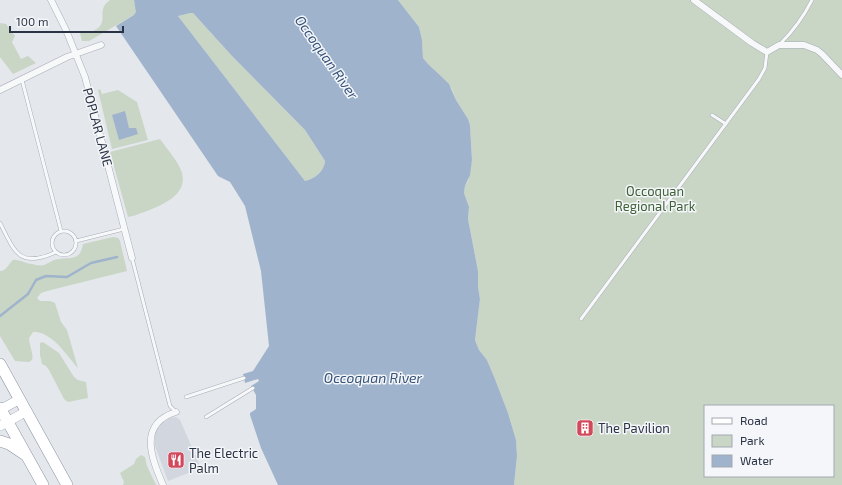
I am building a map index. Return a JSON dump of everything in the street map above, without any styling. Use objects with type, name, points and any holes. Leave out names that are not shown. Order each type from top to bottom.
[{"type":"highway","points":[[0,364],[67,485]]},
{"type":"highway","points":[[0,409],[4,423],[43,485]]},
{"type":"highway","points":[[0,441],[9,444],[26,456]]},
{"type":"main road","points":[[0,409],[20,399]]},
{"type":"main road","points":[[4,423],[27,411]]},
{"type":"street","name":"POPLAR LANE","points":[[51,0],[76,54],[89,93],[132,258]]},
{"type":"street","points":[[694,0],[767,52],[779,45],[804,45],[817,50],[832,62],[842,75]]},
{"type":"street","points":[[0,90],[76,54],[101,45]]},
{"type":"street","points":[[163,485],[151,454],[150,440],[155,426],[159,421],[165,416],[176,412]]},
{"type":"lane","points":[[779,45],[792,32],[806,12],[812,0]]},
{"type":"lane","points":[[581,318],[763,72],[767,52]]},
{"type":"lane","points":[[22,80],[61,230]]},
{"type":"lane","points":[[712,115],[726,124]]},
{"type":"lane","points":[[0,223],[14,249],[20,255],[39,258],[56,252]]},
{"type":"lane","points":[[76,241],[124,229]]},
{"type":"lane","points":[[61,230],[72,234],[76,241],[75,248],[70,253],[63,255],[53,249],[51,242],[55,234],[61,230]]},
{"type":"lane","points":[[132,258],[170,406],[176,412]]},
{"type":"lane","points":[[186,397],[244,378]]},
{"type":"lane","points":[[206,417],[253,388]]},
{"type":"shaded area","points":[[176,417],[180,420],[201,468],[168,481],[155,446],[155,434],[159,425],[170,418]]},
{"type":"green space","points":[[110,0],[134,0],[137,12],[89,41],[82,41],[80,33],[91,32],[102,23],[103,8]]},
{"type":"green space","name":"Occoquan Regional Park","points":[[398,0],[842,0],[842,485],[514,485],[517,456],[516,440],[508,413],[495,379],[487,360],[479,350],[475,340],[480,299],[478,271],[468,219],[469,207],[464,193],[472,160],[470,125],[456,100],[452,89],[423,58],[422,40],[419,27]]},
{"type":"green space","points":[[190,12],[193,13],[232,56],[305,130],[325,161],[321,172],[315,177],[305,181],[178,16]]},
{"type":"green space","points":[[0,23],[6,24],[15,36],[12,42],[21,59],[28,56],[36,63],[13,74],[0,57]]},
{"type":"green space","points":[[100,89],[102,94],[118,90],[137,102],[148,140],[112,149],[98,90]]},
{"type":"green space","points":[[160,139],[182,173],[183,182],[180,190],[167,202],[128,217],[110,152]]},
{"type":"green space","points":[[113,237],[118,238],[120,241],[127,271],[47,291],[41,293],[37,298],[40,301],[50,301],[55,303],[61,322],[67,330],[78,368],[53,340],[40,333],[33,332],[29,338],[32,360],[29,362],[15,361],[0,336],[0,271],[6,269],[13,260],[36,265],[44,265],[57,259],[72,258],[78,256],[83,244]]},
{"type":"green space","points":[[43,342],[59,353],[74,377],[78,380],[86,382],[88,398],[68,402],[64,399],[49,370],[42,364],[40,343]]},
{"type":"green space","points":[[141,455],[145,457],[147,466],[156,485],[123,485],[124,482],[120,473],[134,464],[136,459]]},
{"type":"water","name":"Occoquan River","points":[[134,0],[398,0],[419,27],[422,40],[423,58],[449,84],[470,125],[472,160],[470,175],[465,186],[464,193],[469,207],[468,219],[478,271],[480,299],[475,340],[479,350],[487,360],[495,379],[508,413],[516,440],[517,456],[514,485],[278,485],[261,448],[250,415],[250,413],[256,409],[256,395],[251,386],[259,381],[258,379],[245,383],[243,374],[253,371],[269,346],[261,271],[245,206],[230,182],[218,176],[116,26],[134,15],[136,12]],"holes":[[[193,13],[232,56],[305,130],[325,161],[321,172],[315,177],[305,181],[178,16]]]},
{"type":"water","points":[[125,111],[129,128],[136,128],[138,134],[119,140],[112,115]]},
{"type":"waterway","points":[[0,316],[28,294],[36,280],[46,276],[67,277],[91,263],[117,257]]},
{"type":"place","name":"The Pavilion","points":[[585,428]]},
{"type":"place","name":"The Electric Palm","points":[[176,460]]}]
